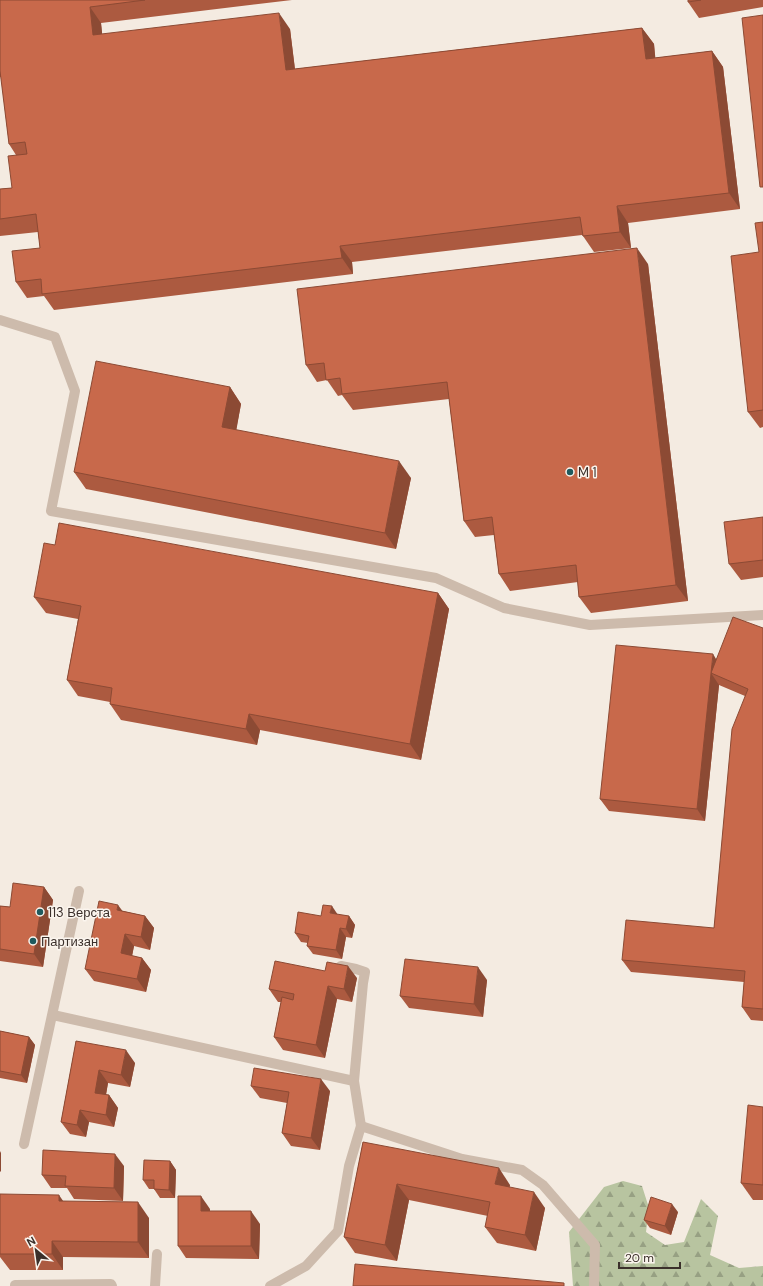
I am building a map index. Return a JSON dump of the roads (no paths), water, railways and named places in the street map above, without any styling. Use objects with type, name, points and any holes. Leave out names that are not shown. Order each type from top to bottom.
[{"type":"street","points":[[0,320],[55,337],[75,391],[51,511],[436,578],[504,608],[590,625],[763,615]]},
{"type":"street","points":[[24,1144],[79,891]]},
{"type":"street","points":[[270,1286],[306,1266],[338,1231],[349,1166],[361,1126],[354,1081],[365,972],[341,966]]},
{"type":"street","points":[[53,1015],[354,1081]]},
{"type":"street","points":[[361,1126],[462,1159],[522,1170],[543,1185],[595,1245],[594,1286]]},
{"type":"street","points":[[155,1286],[157,1254]]},
{"type":"street","points":[[15,1285],[111,1284],[112,1286]]},
{"type":"place","name":"M 1","points":[[570,472]]},
{"type":"place","name":"113 Верста","points":[[40,912]]},
{"type":"place","name":"Партизан","points":[[33,941]]}]
